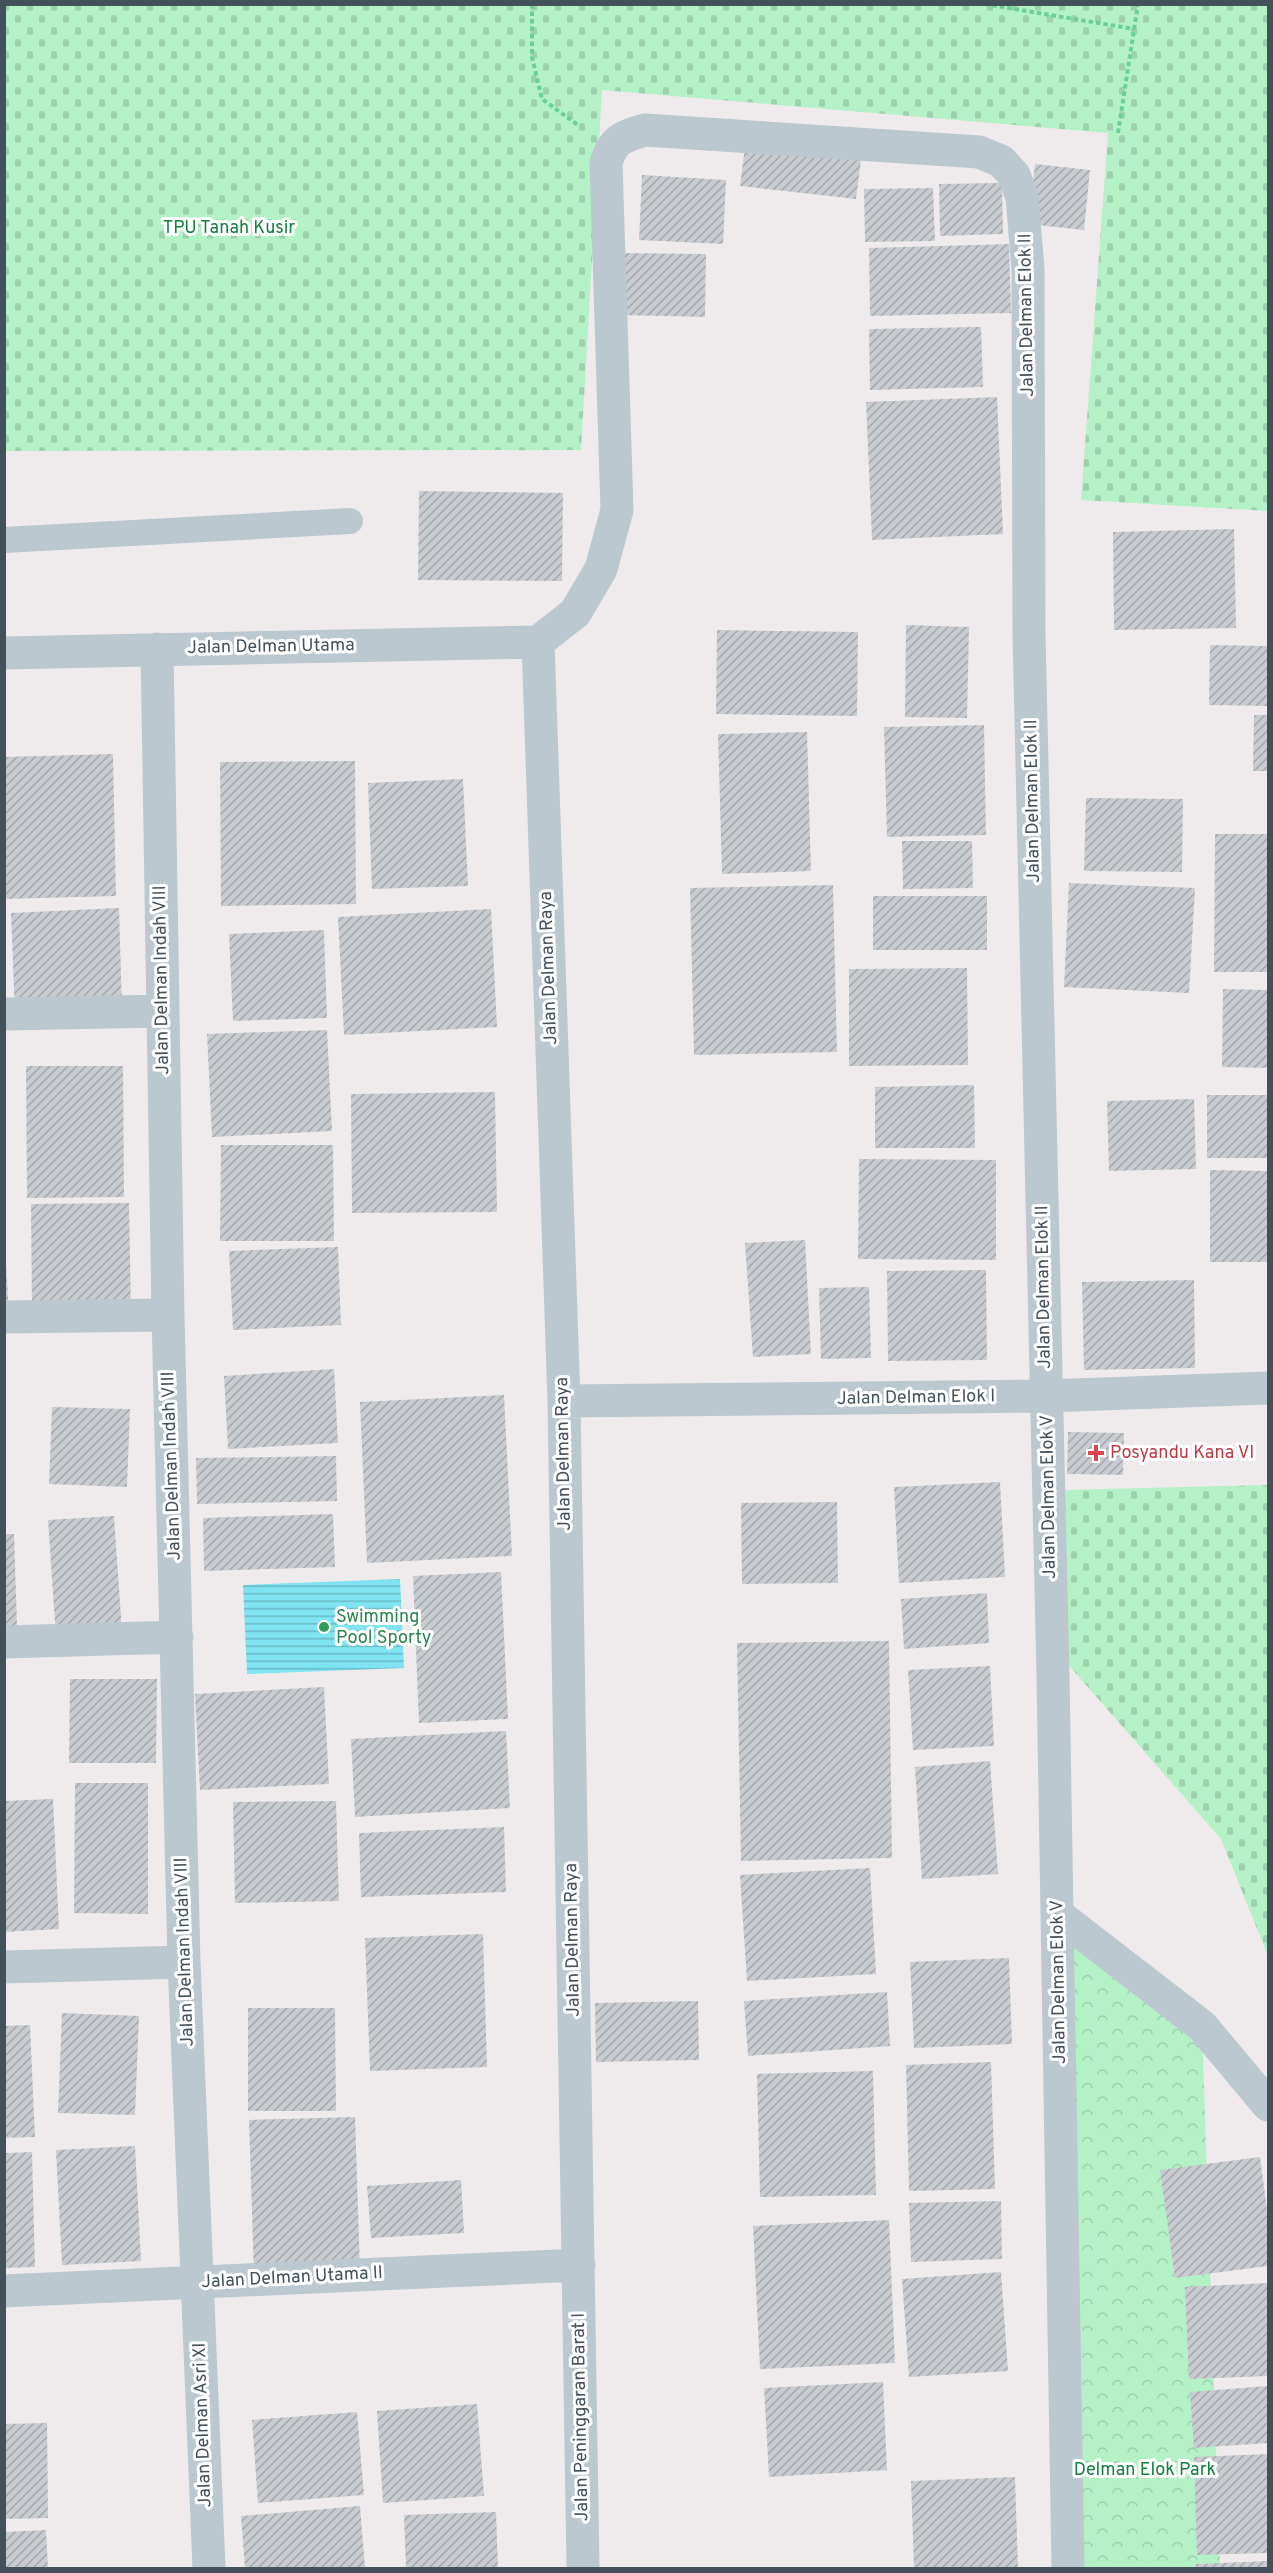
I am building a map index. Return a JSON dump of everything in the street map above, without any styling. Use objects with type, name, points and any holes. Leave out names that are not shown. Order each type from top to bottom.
[{"type":"street","name":"Jalan Delman Elok II","points":[[610,148],[620,139],[645,130],[979,152],[1001,161],[1014,175],[1022,197],[1028,269],[1029,634],[1046,1396]]},
{"type":"street","points":[[538,642],[575,613],[601,569],[617,510],[606,163],[610,148]]},
{"type":"street","name":"Jalan Delman Utama","points":[[4,653],[538,642]]},
{"type":"street","name":"Jalan Delman Raya","points":[[538,642],[564,1401],[579,2265]]},
{"type":"street","name":"Jalan Delman Indah VIII","points":[[157,650],[168,1315],[184,1962],[197,2282]]},
{"type":"street","points":[[4,1014],[163,1011]]},
{"type":"street","points":[[4,1317],[168,1315]]},
{"type":"street","name":"Jalan Delman Elok I","points":[[564,1401],[1046,1396],[1269,1388]]},
{"type":"street","name":"Jalan Delman Elok V","points":[[1046,1396],[1068,2568]]},
{"type":"street","points":[[4,1642],[177,1636]]},
{"type":"street","points":[[1057,1914],[1202,2026],[1269,2105]]},
{"type":"street","points":[[4,1967],[184,1962]]},
{"type":"street","name":"Jalan Delman Utama II","points":[[4,2291],[579,2265]]},
{"type":"street","name":"Jalan Peninggaran Barat I","points":[[579,2265],[583,2568]]},
{"type":"street","name":"Jalan Delman Asri XI","points":[[197,2282],[209,2568]]},
{"type":"lane","points":[[4,540],[350,521]]},
{"type":"path","points":[[532,4],[532,57],[542,99],[610,148]]},
{"type":"path","points":[[985,4],[1134,29]]},
{"type":"path","points":[[1119,133],[1138,4]]},
{"type":"green space","name":"TPU Tanah Kusir","points":[[4,5],[1268,5],[1268,511],[1081,500],[1108,133],[602,90],[581,450],[5,451]]},
{"type":"green space","points":[[1268,1485],[1268,1956],[1221,1839],[1065,1661],[1058,1490]]},
{"type":"green space","name":"Delman Elok Park","points":[[1057,1914],[1202,2026],[1220,2568],[1076,2568]]},
{"type":"water","name":"Swimming Pool Sporty","points":[[400,1579],[404,1668],[247,1674],[243,1585]]},
{"type":"building","points":[[745,147],[861,160],[856,199],[740,186]]},
{"type":"building","points":[[1035,164],[1090,170],[1084,230],[1028,224]]},
{"type":"building","points":[[642,175],[726,180],[723,244],[639,240]]},
{"type":"building","points":[[1002,183],[1003,234],[940,236],[939,184]]},
{"type":"building","points":[[933,188],[935,241],[865,242],[864,189]]},
{"type":"building","points":[[1009,244],[1011,313],[870,316],[869,248]]},
{"type":"building","points":[[620,253],[706,254],[705,317],[620,315]]},
{"type":"building","points":[[981,327],[983,387],[870,390],[869,329]]},
{"type":"building","points":[[997,397],[1003,534],[872,540],[866,402]]},
{"type":"building","points":[[419,491],[563,493],[562,581],[418,580]]},
{"type":"building","points":[[1234,529],[1236,628],[1114,630],[1113,532]]},
{"type":"building","points":[[906,625],[969,627],[967,718],[905,717]]},
{"type":"building","points":[[717,630],[858,632],[857,716],[716,714]]},
{"type":"building","points":[[1210,645],[1268,646],[1268,706],[1209,705]]},
{"type":"building","points":[[1254,715],[1268,715],[1268,771],[1253,771]]},
{"type":"building","points":[[984,725],[986,835],[887,837],[884,727]]},
{"type":"building","points":[[807,732],[811,871],[722,874],[718,734]]},
{"type":"building","points":[[113,754],[116,896],[4,899],[4,757]]},
{"type":"building","points":[[355,761],[356,904],[221,906],[220,762]]},
{"type":"building","points":[[463,779],[468,886],[372,889],[368,783]]},
{"type":"building","points":[[1086,798],[1183,799],[1182,872],[1084,871]]},
{"type":"building","points":[[1215,834],[1268,834],[1268,972],[1214,972]]},
{"type":"building","points":[[902,841],[972,841],[973,888],[903,889]]},
{"type":"building","points":[[1069,883],[1195,888],[1189,993],[1064,987]]},
{"type":"building","points":[[833,885],[837,1052],[694,1055],[690,888]]},
{"type":"building","points":[[873,896],[987,896],[987,950],[873,950]]},
{"type":"building","points":[[119,908],[122,1009],[15,1013],[11,913]]},
{"type":"building","points":[[491,909],[497,1027],[344,1035],[338,917]]},
{"type":"building","points":[[324,930],[327,1018],[233,1021],[229,934]]},
{"type":"building","points":[[967,968],[968,1065],[849,1066],[849,969]]},
{"type":"building","points":[[1223,989],[1268,990],[1268,1068],[1222,1067]]},
{"type":"building","points":[[327,1030],[332,1131],[212,1137],[207,1034]]},
{"type":"building","points":[[26,1066],[123,1066],[124,1197],[27,1198]]},
{"type":"building","points":[[974,1085],[975,1148],[875,1148],[875,1087]]},
{"type":"building","points":[[495,1092],[497,1212],[352,1213],[351,1094]]},
{"type":"building","points":[[1207,1095],[1268,1095],[1268,1158],[1207,1158]]},
{"type":"building","points":[[1194,1099],[1196,1169],[1109,1171],[1107,1101]]},
{"type":"building","points":[[221,1145],[333,1145],[334,1241],[220,1241]]},
{"type":"building","points":[[859,1159],[996,1160],[996,1260],[858,1259]]},
{"type":"building","points":[[1210,1170],[1268,1171],[1268,1262],[1210,1262]]},
{"type":"building","points":[[129,1203],[131,1311],[32,1312],[31,1204]]},
{"type":"building","points":[[4,1230],[9,1313],[4,1313]]},
{"type":"building","points":[[805,1240],[811,1354],[753,1357],[745,1243]]},
{"type":"building","points":[[338,1247],[341,1325],[233,1330],[229,1251]]},
{"type":"building","points":[[986,1270],[987,1360],[888,1361],[887,1271]]},
{"type":"building","points":[[1194,1280],[1195,1368],[1084,1370],[1082,1282]]},
{"type":"building","points":[[869,1287],[871,1358],[821,1359],[819,1288]]},
{"type":"building","points":[[334,1369],[338,1443],[228,1449],[224,1376]]},
{"type":"building","points":[[504,1395],[512,1556],[367,1563],[360,1402]]},
{"type":"building","points":[[52,1407],[130,1409],[127,1487],[49,1484]]},
{"type":"building","name":"Posyandu Kana VI","points":[[1068,1432],[1124,1433],[1123,1475],[1067,1474]]},
{"type":"building","points":[[336,1456],[337,1501],[197,1504],[196,1458]]},
{"type":"building","points":[[1000,1482],[1005,1577],[899,1583],[894,1487]]},
{"type":"building","points":[[837,1502],[838,1583],[742,1584],[741,1503]]},
{"type":"building","points":[[333,1514],[335,1567],[204,1571],[203,1518]]},
{"type":"building","points":[[114,1516],[122,1632],[56,1637],[48,1520]]},
{"type":"building","points":[[4,1534],[14,1534],[17,1626],[4,1626]]},
{"type":"building","points":[[501,1572],[508,1719],[419,1723],[413,1576]]},
{"type":"building","points":[[987,1593],[989,1643],[904,1649],[901,1599]]},
{"type":"building","points":[[889,1641],[892,1858],[741,1861],[737,1643]]},
{"type":"building","points":[[990,1666],[994,1746],[913,1750],[908,1670]]},
{"type":"building","points":[[70,1679],[157,1679],[156,1763],[69,1763]]},
{"type":"building","points":[[324,1687],[329,1784],[200,1790],[195,1694]]},
{"type":"building","points":[[506,1731],[510,1808],[355,1817],[351,1739]]},
{"type":"building","points":[[990,1761],[998,1874],[922,1879],[915,1767]]},
{"type":"building","points":[[75,1783],[148,1783],[148,1914],[74,1913]]},
{"type":"building","points":[[53,1799],[59,1929],[4,1932],[4,1801]]},
{"type":"building","points":[[336,1801],[339,1901],[235,1903],[233,1802]]},
{"type":"building","points":[[504,1827],[506,1892],[361,1897],[359,1833]]},
{"type":"building","points":[[870,1868],[876,1974],[747,1981],[740,1875]]},
{"type":"building","points":[[483,1934],[487,2067],[370,2071],[365,1938]]},
{"type":"building","points":[[1009,1958],[1012,2044],[914,2048],[910,1962]]},
{"type":"building","points":[[887,1992],[890,2046],[748,2056],[744,2001]]},
{"type":"building","points":[[698,2001],[699,2060],[596,2062],[595,2003]]},
{"type":"building","points":[[248,2008],[335,2008],[336,2111],[248,2111]]},
{"type":"building","points":[[62,2013],[139,2016],[135,2115],[58,2113]]},
{"type":"building","points":[[30,2025],[35,2137],[4,2138],[4,2026]]},
{"type":"building","points":[[991,2062],[995,2189],[909,2191],[906,2065]]},
{"type":"building","points":[[873,2071],[876,2195],[760,2197],[757,2074]]},
{"type":"building","points":[[355,2117],[360,2270],[254,2274],[249,2120]]},
{"type":"building","points":[[135,2146],[141,2261],[62,2265],[56,2150]]},
{"type":"building","points":[[32,2152],[35,2267],[4,2268],[4,2153]]},
{"type":"building","points":[[1260,2157],[1268,2217],[1268,2266],[1175,2278],[1160,2170]]},
{"type":"building","points":[[461,2180],[464,2233],[371,2238],[367,2186]]},
{"type":"building","points":[[1001,2201],[1002,2259],[911,2262],[909,2203]]},
{"type":"building","points":[[889,2220],[895,2363],[760,2369],[753,2226]]},
{"type":"building","points":[[1001,2272],[1008,2371],[909,2377],[902,2279]]},
{"type":"building","points":[[1268,2283],[1268,2376],[1189,2379],[1185,2287]]},
{"type":"building","points":[[883,2382],[887,2470],[769,2477],[764,2388]]},
{"type":"building","points":[[1268,2386],[1268,2443],[1194,2448],[1190,2392]]},
{"type":"building","points":[[477,2404],[484,2496],[383,2503],[377,2411]]},
{"type":"building","points":[[357,2412],[364,2495],[258,2503],[252,2420]]},
{"type":"building","points":[[47,2423],[48,2518],[4,2519],[4,2424]]},
{"type":"building","points":[[1268,2454],[1268,2553],[1197,2555],[1194,2457]]},
{"type":"building","points":[[1015,2477],[1018,2568],[914,2568],[911,2481]]},
{"type":"building","points":[[360,2506],[365,2568],[245,2568],[241,2516]]},
{"type":"building","points":[[496,2512],[498,2568],[406,2568],[404,2515]]},
{"type":"building","points":[[46,2530],[48,2568],[4,2568],[4,2532]]},
{"type":"building","points":[[1268,2561],[1268,2568],[1196,2568],[1196,2564]]},
{"type":"place","name":"Posyandu Kana VI","points":[[1096,1453]]},
{"type":"place","name":"Swimming Pool Sporty","points":[[324,1627]]}]
